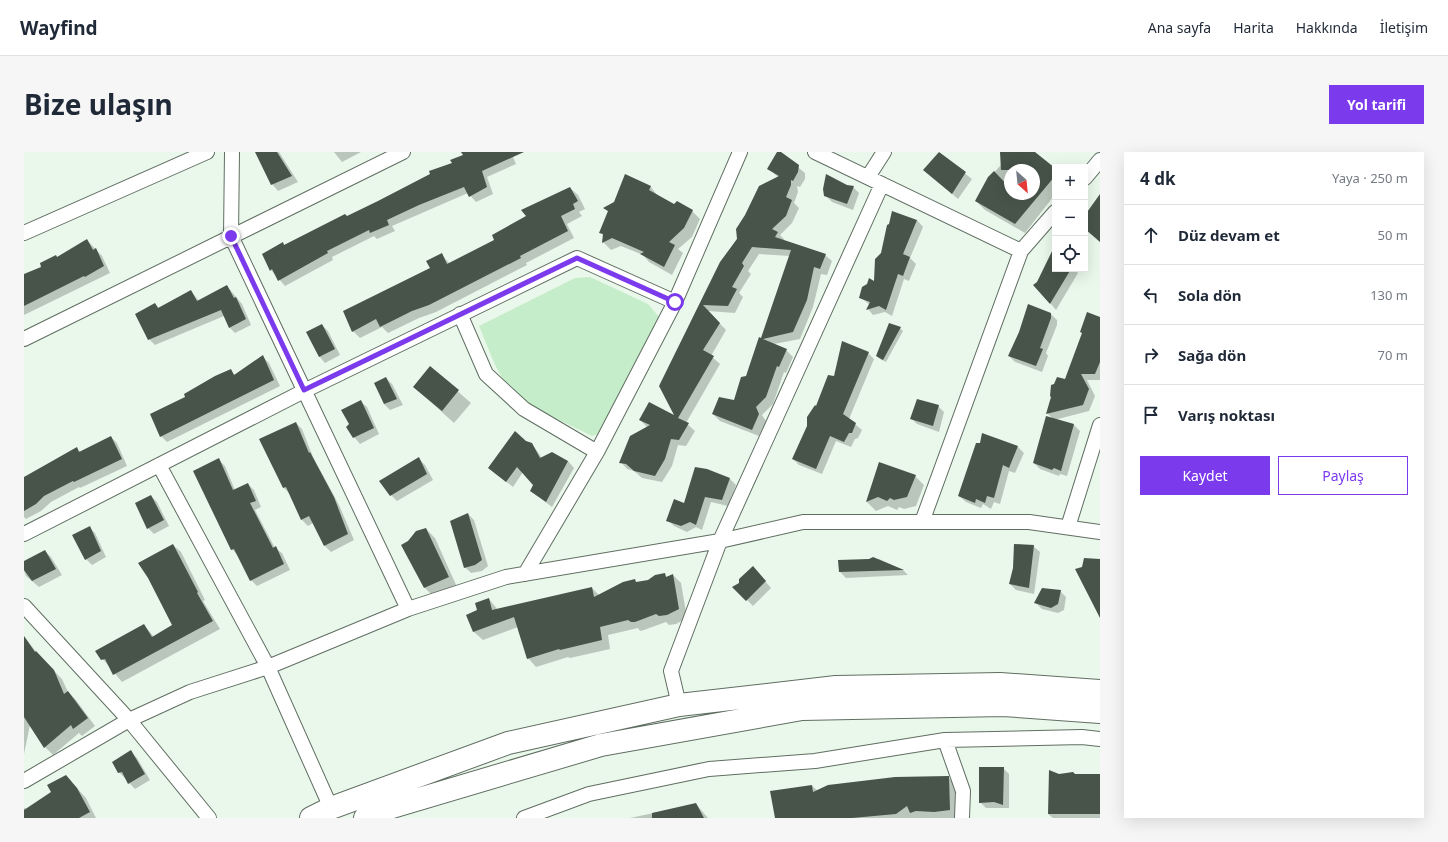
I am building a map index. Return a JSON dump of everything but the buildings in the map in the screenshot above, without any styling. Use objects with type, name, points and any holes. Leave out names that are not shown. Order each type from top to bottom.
[{"type":"highway","points":[[311,818],[331,808],[508,743],[679,705],[836,687],[1000,684],[1100,691]]},
{"type":"highway","points":[[365,818],[382,810],[601,745],[802,709],[1003,706],[1100,712]]},
{"type":"street","points":[[24,233],[207,152]]},
{"type":"street","points":[[232,152],[231,236],[408,609]]},
{"type":"street","points":[[24,339],[403,152]]},
{"type":"street","points":[[525,574],[597,452],[675,302],[740,152]]},
{"type":"street","points":[[815,152],[1022,251]]},
{"type":"street","points":[[868,177],[884,152]]},
{"type":"street","points":[[1088,174],[1100,160]]},
{"type":"street","points":[[679,705],[671,671],[720,541],[882,184]]},
{"type":"street","points":[[922,522],[1022,251],[1052,216]]},
{"type":"street","points":[[24,534],[304,390],[577,258],[675,302]]},
{"type":"street","points":[[460,314],[486,374],[524,409],[597,452]]},
{"type":"street","points":[[1068,527],[1100,425]]},
{"type":"street","points":[[159,465],[268,667],[331,808]]},
{"type":"street","points":[[24,781],[129,720],[190,692],[268,667],[408,609],[506,577],[720,541],[803,522],[1029,522],[1100,532]]},
{"type":"street","points":[[24,606],[129,720],[210,818]]},
{"type":"street","points":[[524,818],[589,794],[708,770],[815,761],[945,740],[1082,737],[1100,739]]},
{"type":"street","points":[[945,740],[963,791],[962,818]]},
{"type":"green space","points":[[590,277],[648,304],[659,317],[598,434],[592,436],[526,402],[517,395],[504,381],[500,374],[479,326],[575,278]]},
{"type":"route","points":[[231,236],[304,390],[577,258],[675,302]]}]
